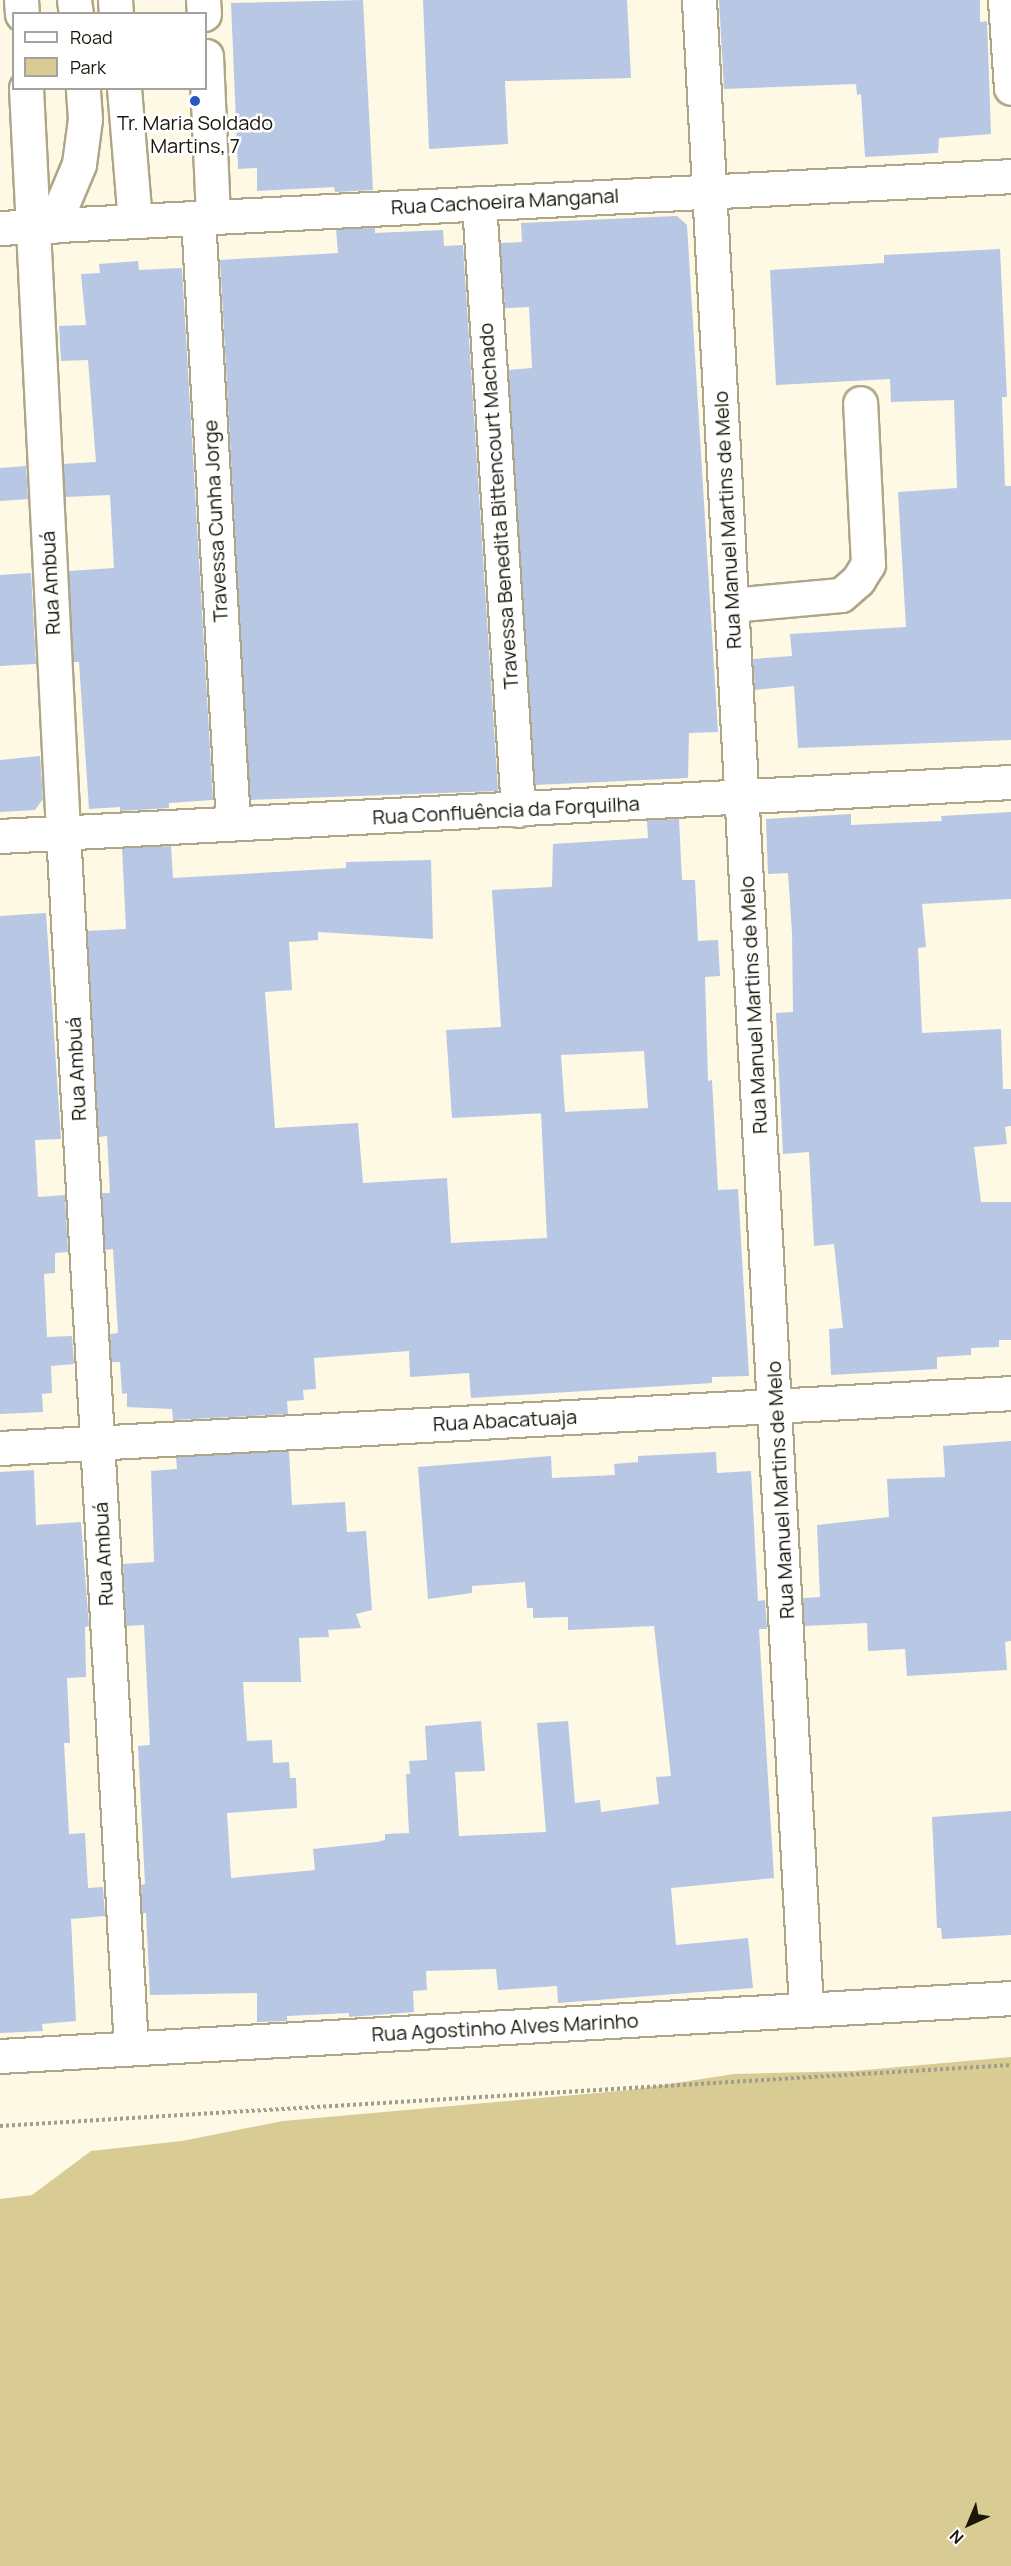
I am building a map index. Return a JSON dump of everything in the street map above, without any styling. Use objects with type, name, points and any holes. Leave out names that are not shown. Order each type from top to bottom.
[{"type":"street","name":"Rua Manuel Martins de Melo","points":[[699,0],[776,1405],[806,2010]]},
{"type":"street","points":[[1005,0],[1011,88]]},
{"type":"street","name":"Rua Ambuá","points":[[26,90],[43,226],[63,832],[131,2048]]},
{"type":"street","points":[[124,90],[135,221]]},
{"type":"street","name":"Travessa Cunha Jorge","points":[[206,90],[205,217],[233,823]]},
{"type":"street","points":[[43,226],[79,164],[84,104]]},
{"type":"street","name":"Rua Cachoeira Manganal","points":[[0,228],[710,189],[1011,176]]},
{"type":"street","name":"Travessa Benedita Bittencourt Machado","points":[[479,203],[518,810]]},
{"type":"street","points":[[731,605],[841,595],[858,580],[868,564],[860,403]]},
{"type":"street","name":"Rua Confluência da Forquilha","points":[[0,836],[1011,782]]},
{"type":"street","name":"Rua Abacatuaja","points":[[0,1448],[1011,1393]]},
{"type":"street","name":"Rua Agostinho Alves Marinho","points":[[0,2056],[1011,1998]]},
{"type":"path","points":[[0,2126],[1011,2065]]},
{"type":"green space","points":[[1011,2057],[1011,2566],[0,2566],[0,2199],[32,2195],[91,2151],[182,2141],[283,2121],[630,2090],[734,2074],[854,2071]]},
{"type":"building","points":[[363,0],[373,190],[335,192],[334,187],[257,191],[257,168],[238,169],[231,3]]},
{"type":"building","points":[[423,0],[627,0],[631,78],[505,81],[508,144],[429,149]]},
{"type":"building","points":[[719,0],[980,0],[980,22],[987,21],[991,134],[939,138],[938,153],[865,157],[861,94],[857,95],[856,84],[724,89]]},
{"type":"building","points":[[677,216],[687,225],[718,732],[689,733],[688,778],[535,785],[508,370],[532,368],[529,307],[505,308],[500,243],[522,242],[521,223]]},
{"type":"building","points":[[375,228],[375,233],[443,230],[444,246],[463,245],[498,791],[250,800],[220,260],[338,253],[336,229]]},
{"type":"building","points":[[1000,249],[1007,397],[1002,397],[1005,486],[1011,486],[1011,740],[798,748],[794,686],[755,690],[753,659],[792,656],[790,634],[906,627],[898,492],[957,488],[954,400],[891,402],[890,379],[776,385],[770,270],[884,263],[884,255]]},
{"type":"building","points":[[138,261],[139,270],[182,268],[213,800],[169,803],[169,808],[120,811],[120,807],[89,809],[79,662],[73,662],[69,571],[114,568],[110,495],[65,497],[63,464],[96,462],[88,360],[61,361],[59,326],[86,325],[81,274],[100,273],[99,264]]},
{"type":"building","points":[[26,466],[28,499],[0,501],[0,468]]},
{"type":"building","points":[[31,573],[36,664],[0,666],[0,575]]},
{"type":"building","points":[[40,756],[43,799],[35,810],[0,812],[0,760]]},
{"type":"building","points":[[1011,812],[1011,899],[922,904],[926,947],[918,948],[922,1033],[1001,1029],[1003,1089],[1011,1089],[1011,1126],[1005,1127],[1007,1144],[974,1147],[981,1202],[1011,1202],[1011,1340],[999,1340],[999,1347],[971,1348],[971,1355],[937,1357],[937,1369],[831,1375],[829,1329],[843,1328],[834,1244],[814,1246],[809,1152],[783,1154],[776,1013],[793,1012],[792,933],[788,873],[768,874],[766,819],[851,814],[851,825],[942,821],[941,816]]},
{"type":"building","points":[[679,819],[682,880],[695,880],[698,941],[718,940],[720,976],[705,977],[708,1081],[712,1080],[718,1190],[738,1189],[749,1376],[712,1377],[712,1383],[471,1398],[469,1373],[410,1377],[409,1351],[314,1358],[316,1389],[303,1390],[304,1400],[287,1401],[288,1414],[173,1420],[172,1409],[127,1407],[127,1393],[122,1394],[120,1362],[111,1362],[110,1334],[118,1333],[113,1249],[105,1250],[102,1193],[110,1193],[107,1136],[99,1137],[87,931],[126,929],[122,848],[171,846],[173,878],[346,868],[346,862],[431,860],[433,939],[318,932],[318,940],[289,942],[292,990],[265,992],[275,1128],[358,1123],[363,1183],[447,1178],[451,1243],[547,1238],[541,1113],[452,1118],[446,1030],[501,1027],[492,890],[552,887],[553,844],[648,838],[647,820]],"holes":[[[644,1051],[648,1108],[565,1112],[561,1055]]]},
{"type":"building","points":[[46,913],[61,1139],[35,1140],[38,1197],[65,1195],[68,1252],[55,1253],[55,1273],[44,1274],[47,1337],[72,1336],[74,1364],[51,1366],[52,1393],[42,1394],[43,1412],[0,1414],[0,916]]},
{"type":"building","points":[[1011,1441],[1011,1641],[1005,1642],[1007,1670],[907,1676],[905,1649],[868,1651],[867,1623],[804,1626],[803,1598],[820,1597],[817,1525],[889,1517],[887,1479],[945,1477],[943,1446]]},
{"type":"building","points":[[289,1451],[292,1505],[345,1502],[347,1532],[366,1531],[372,1610],[356,1614],[361,1628],[328,1630],[329,1637],[299,1638],[301,1682],[243,1682],[247,1741],[272,1740],[273,1763],[289,1762],[290,1778],[296,1778],[297,1808],[227,1813],[231,1878],[315,1870],[313,1849],[377,1842],[385,1840],[385,1834],[409,1833],[406,1774],[410,1774],[409,1761],[427,1760],[425,1726],[481,1721],[485,1771],[455,1772],[459,1836],[546,1832],[537,1723],[568,1721],[575,1803],[600,1800],[601,1812],[659,1804],[656,1777],[671,1776],[654,1626],[568,1630],[568,1617],[533,1618],[533,1608],[527,1608],[525,1582],[472,1586],[472,1593],[428,1599],[418,1467],[551,1456],[552,1478],[615,1475],[614,1464],[638,1462],[638,1456],[716,1452],[717,1473],[751,1471],[758,1601],[765,1600],[767,1629],[759,1629],[774,1878],[671,1888],[676,1945],[748,1938],[753,1988],[558,2003],[557,1986],[498,1990],[496,1969],[426,1971],[427,1990],[413,1991],[414,2012],[349,2017],[349,2013],[287,2016],[287,2021],[257,2022],[257,1993],[150,1995],[146,1913],[142,1913],[141,1885],[145,1884],[138,1746],[150,1745],[144,1625],[126,1626],[123,1564],[154,1562],[151,1471],[177,1469],[176,1457]]},
{"type":"building","points":[[34,1470],[36,1525],[81,1522],[89,1626],[85,1627],[86,1677],[67,1678],[70,1743],[64,1743],[69,1834],[85,1833],[88,1888],[103,1887],[105,1916],[71,1919],[76,2021],[42,2024],[43,2031],[0,2033],[0,1472]]},
{"type":"building","points":[[1011,1811],[1011,1935],[942,1939],[941,1928],[937,1928],[932,1817]]},
{"type":"place","name":"Tr. Maria Soldado Martins, 7","points":[[195,101]]}]
